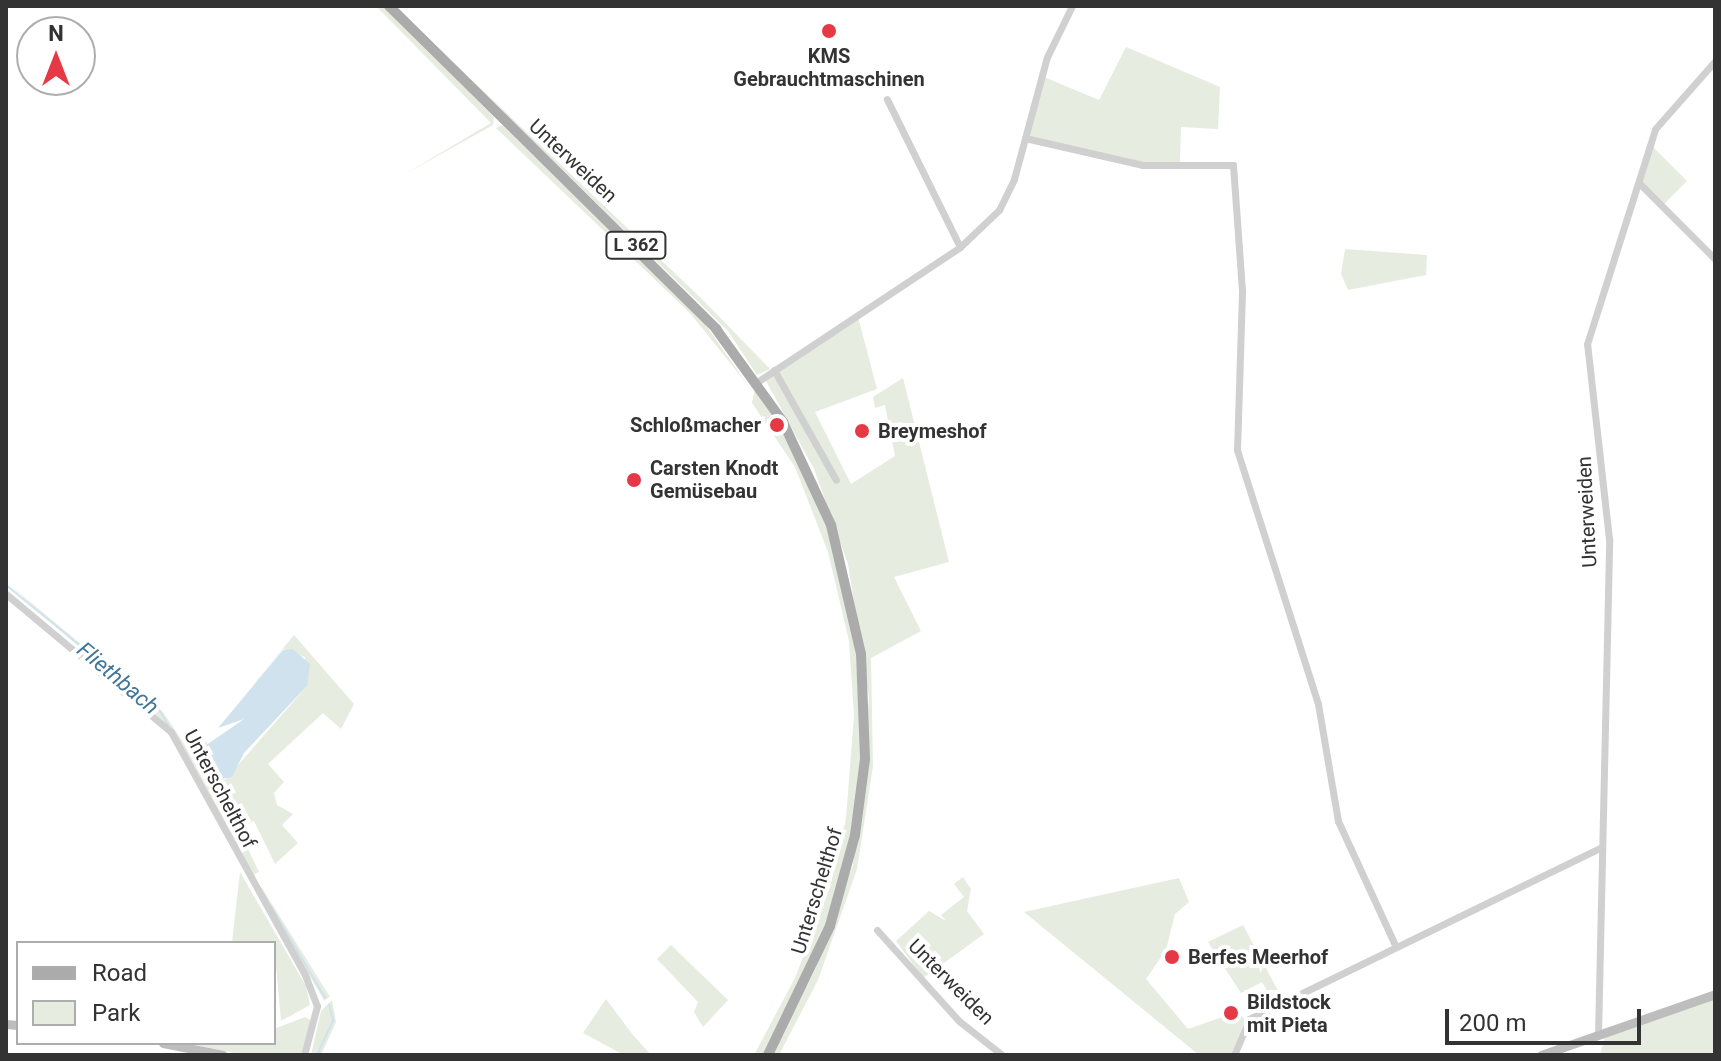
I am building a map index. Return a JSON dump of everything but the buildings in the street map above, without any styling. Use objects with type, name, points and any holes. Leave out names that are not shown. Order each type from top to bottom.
[{"type":"main road","name":"Unterweiden","points":[[389,6],[670,279],[755,384],[819,494]]},
{"type":"main road","name":"Unterschelthof","points":[[768,1055],[830,926],[855,835],[865,759],[856,619],[819,494]]},
{"type":"street","points":[[755,384],[960,247],[999,210],[1025,138],[1047,57],[1072,6]]},
{"type":"street","name":"Unterweiden","points":[[1598,1035],[1599,848],[1609,539],[1587,344],[1655,129],[1715,61]]},
{"type":"street","points":[[887,99],[960,247]]},
{"type":"street","points":[[1025,138],[1143,165],[1233,165],[1242,292],[1237,450],[1318,704],[1338,821],[1395,945]]},
{"type":"street","points":[[1639,183],[1715,259]]},
{"type":"street","points":[[774,370],[836,480]]},
{"type":"street","name":"Unterschelthof","points":[[6,594],[171,732],[305,975],[317,1006],[304,1055]]},
{"type":"street","points":[[1234,1055],[1249,1019],[1599,848]]},
{"type":"street","name":"Unterweiden","points":[[877,930],[959,1021],[1002,1055]]},
{"type":"street","points":[[1541,1055],[1715,994]]},
{"type":"street","points":[[173,1045],[223,1055]]},
{"type":"green space","points":[[376,6],[385,6],[494,117],[493,125],[405,174],[491,123]]},
{"type":"green space","points":[[394,6],[702,299],[770,369],[757,375],[728,331]]},
{"type":"green space","points":[[1126,47],[1220,87],[1218,129],[1181,127],[1180,162],[1143,162],[1027,136],[1044,77],[1099,100]]},
{"type":"green space","points":[[502,125],[696,311],[747,384],[690,313],[496,128]]},
{"type":"green space","points":[[1653,147],[1687,181],[1663,205],[1641,183]]},
{"type":"green space","points":[[1345,249],[1427,255],[1426,275],[1348,290],[1341,274]]},
{"type":"green space","points":[[857,313],[877,389],[815,412],[851,484],[895,456],[885,405],[875,408],[873,397],[903,378],[949,562],[894,577],[921,631],[871,658],[873,766],[857,869],[818,980],[779,1055],[772,1055],[815,970],[853,865],[869,698],[848,564],[814,469],[766,381]]},
{"type":"green space","points":[[755,389],[791,445],[827,526],[855,634],[861,755],[849,849],[830,915],[764,1055],[754,1055],[795,978],[830,887],[846,819],[854,715],[849,641],[828,552],[795,467],[752,403]]},
{"type":"green space","points":[[6,582],[163,712],[193,757],[207,741],[209,768],[225,780],[307,686],[305,657],[283,649],[224,720],[294,635],[354,704],[341,729],[323,713],[268,764],[284,782],[274,793],[277,805],[293,814],[282,825],[298,843],[275,864],[254,821],[238,828],[259,872],[250,876],[172,729]]},
{"type":"green space","points":[[240,872],[306,986],[310,1005],[281,1021],[276,941],[232,941]]},
{"type":"green space","points":[[963,877],[971,889],[967,911],[984,934],[923,978],[896,941],[929,911],[946,921],[941,915],[964,897],[954,884]]},
{"type":"green space","points":[[1179,878],[1189,902],[1175,914],[1166,950],[1146,979],[1188,1029],[1239,1011],[1245,1021],[1231,1055],[1199,1055],[1024,912]]},
{"type":"green space","points":[[262,888],[330,997],[324,1000],[258,890]]},
{"type":"green space","points":[[1243,925],[1283,1000],[1275,1004],[1262,982],[1241,993],[1208,942]]},
{"type":"green space","points":[[671,945],[728,1000],[703,1027],[694,1012],[698,1002],[657,959]]},
{"type":"green space","points":[[1715,997],[1715,1055],[1600,1055],[1605,1036]]},
{"type":"green space","points":[[606,999],[651,1055],[624,1055],[583,1033]]},
{"type":"green space","points":[[332,1000],[336,1022],[321,1055],[311,1055],[321,1011]]},
{"type":"green space","points":[[305,1017],[311,1020],[301,1055],[244,1055],[194,1045],[276,1045],[276,1028]]},
{"type":"water","points":[[293,649],[310,664],[307,686],[244,753],[232,777],[221,779],[205,760],[205,746],[244,719],[218,728],[283,650]]},
{"type":"waterway","name":"Fliethbach","points":[[6,585],[160,711],[239,849]]},
{"type":"waterway","name":"Fliethbach","points":[[271,906],[325,998]]},
{"type":"waterway","name":"Fliethbach","points":[[317,1055],[333,1020],[329,1004]]},
{"type":"place","name":"KMS Gebrauchtmaschinen","points":[[829,31]]},
{"type":"place","name":"Schloßmacher","points":[[777,425]]},
{"type":"place","name":"Breymeshof","points":[[862,431]]},
{"type":"place","name":"Carsten Knodt Gemüsebau","points":[[634,480]]},
{"type":"place","name":"Berfes Meerhof","points":[[1172,957]]},
{"type":"place","name":"Bildstock mit Pieta","points":[[1231,1013]]}]
